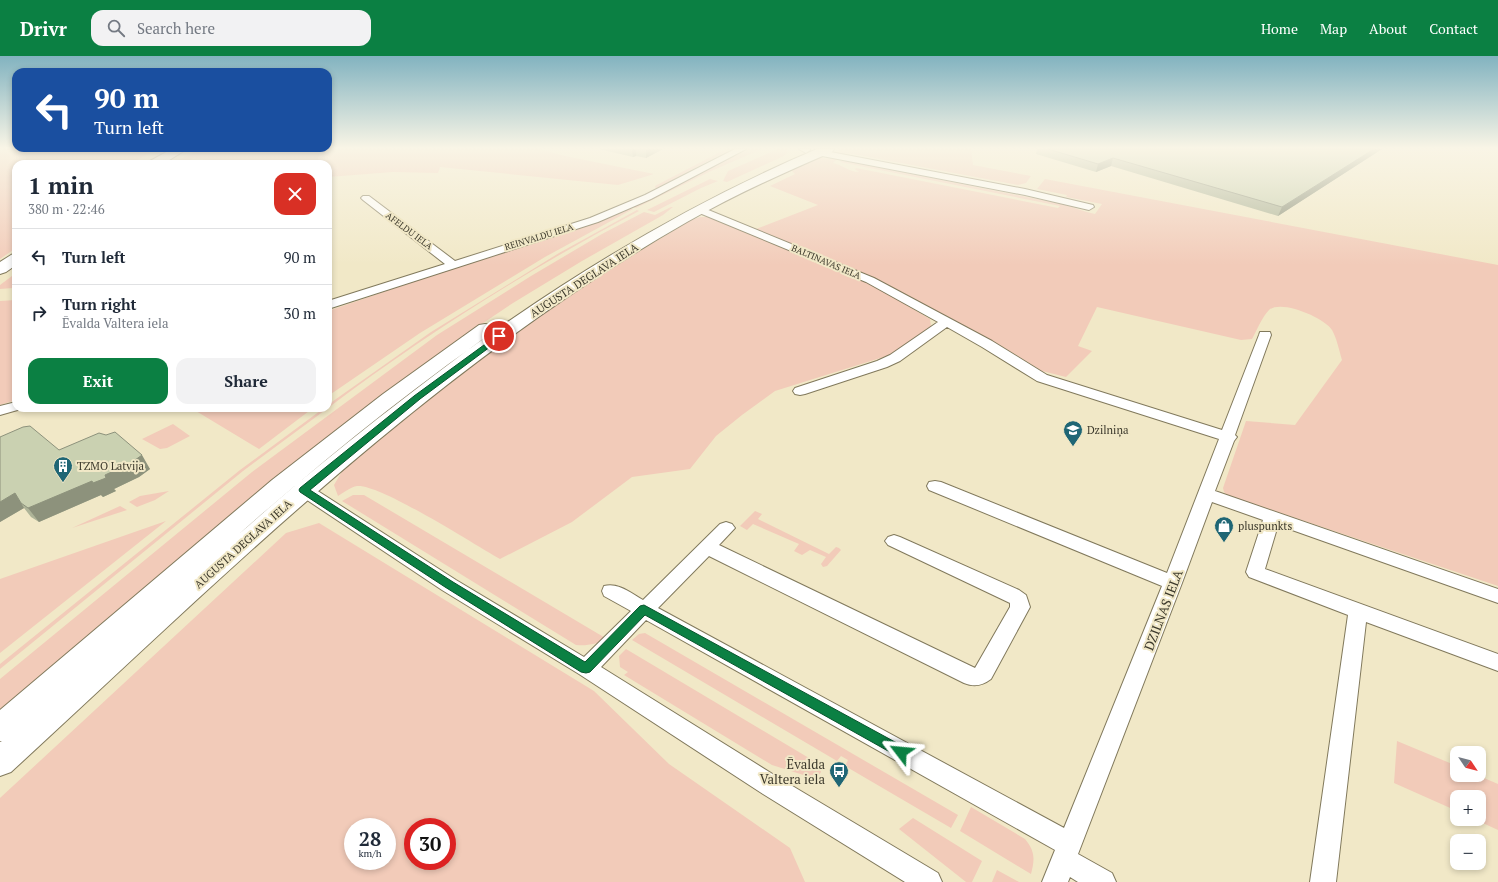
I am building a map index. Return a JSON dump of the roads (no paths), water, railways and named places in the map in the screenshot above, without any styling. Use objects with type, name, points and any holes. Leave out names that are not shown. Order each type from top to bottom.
[{"type":"main road","name":"AUGUSTA DEGLAVA IELA","points":[[0,728],[280,485],[390,398],[468,340],[529,299],[645,228],[724,188]]},
{"type":"main road","name":"AUGUSTA DEGLAVA IELA","points":[[0,762],[304,490],[417,397],[538,308],[612,261],[701,210],[745,188]]},
{"type":"street","name":"REINVALDU IELA","points":[[332,304],[621,210],[667,188]]},
{"type":"street","points":[[1003,188],[1089,207]]},
{"type":"street","name":"AFELDU IELA","points":[[366,198],[452,264]]},
{"type":"street","name":"BALTINAVAS IELA","points":[[701,210],[870,280],[945,323],[987,344],[1042,378],[1229,437]]},
{"type":"street","points":[[800,392],[882,364],[895,358],[945,323]]},
{"type":"street","name":"DZILNAS IELA","points":[[1063,862],[1229,437],[1265,335]]},
{"type":"street","points":[[0,411],[12,407]]},
{"type":"street","points":[[935,486],[1173,583]]},
{"type":"street","points":[[304,490],[449,585],[586,668],[770,786],[929,882]]},
{"type":"street","points":[[1207,494],[1498,596]]},
{"type":"street","points":[[1272,517],[1255,572],[1498,663]]},
{"type":"street","points":[[586,668],[726,528]]},
{"type":"street","points":[[707,547],[971,677],[979,677],[984,673],[1020,607],[1019,600],[1012,595],[894,541]]},
{"type":"street","points":[[611,591],[644,609],[1063,862],[1103,882]]},
{"type":"street","points":[[1323,882],[1358,611]]},
{"type":"place","name":"Dzilniņa","points":[[1073,447]]},
{"type":"place","name":"TZMO Latvija","points":[[63,483]]},
{"type":"place","name":"pluspunkts","points":[[1224,543]]},
{"type":"place","name":"Ēvalda Valtera iela","points":[[839,788]]}]
